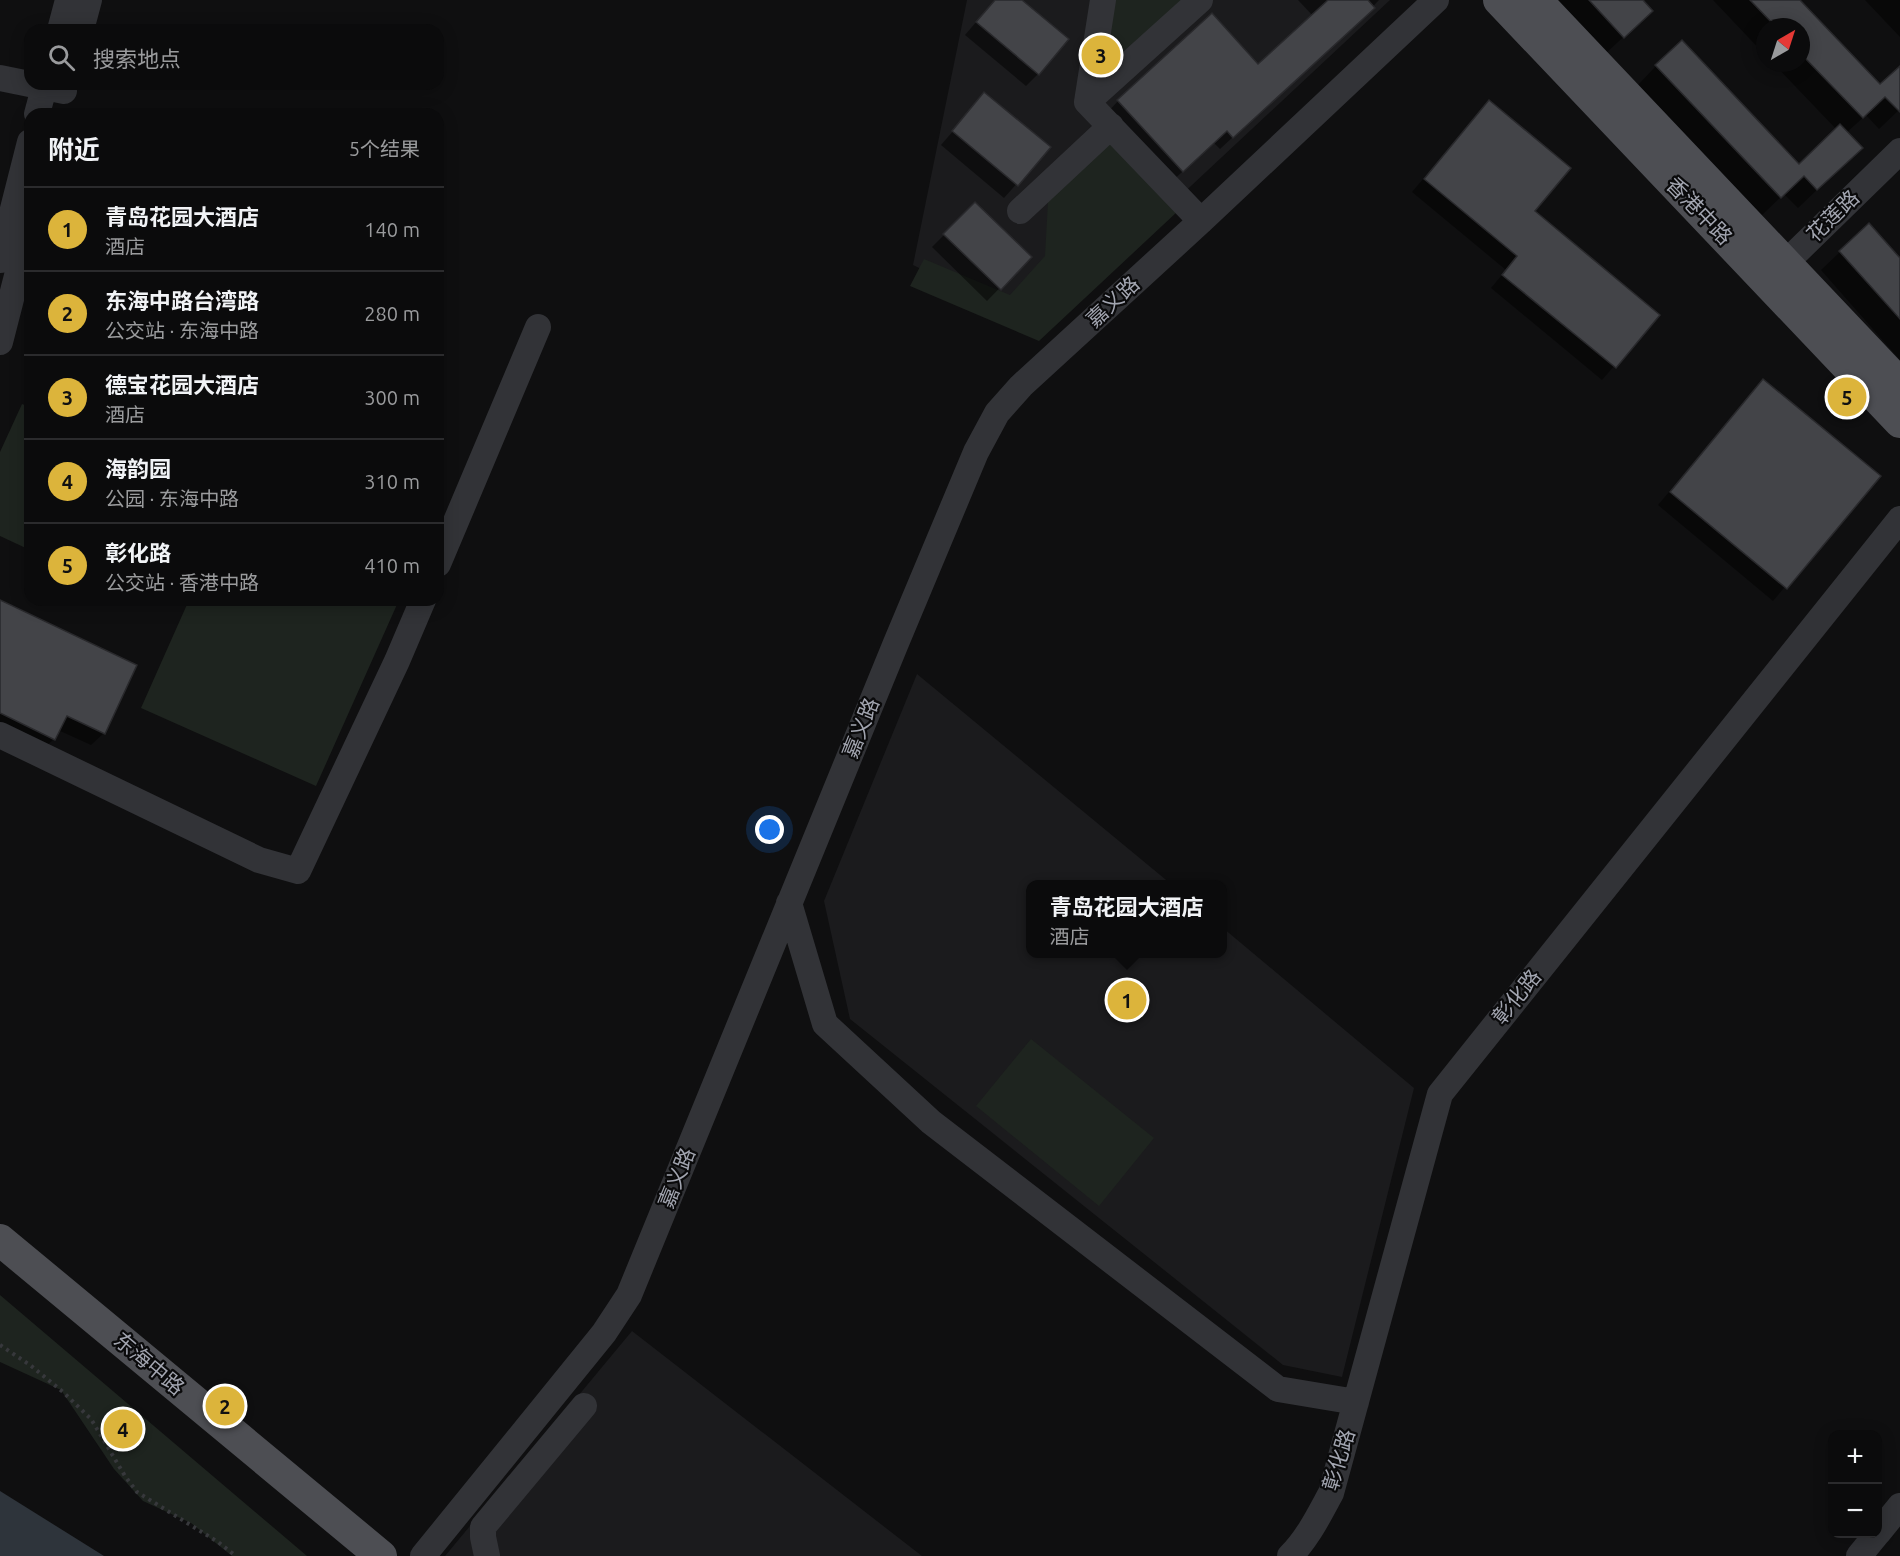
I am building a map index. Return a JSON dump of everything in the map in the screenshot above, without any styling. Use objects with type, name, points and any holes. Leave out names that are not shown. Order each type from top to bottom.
[{"type":"main road","name":"香港中路","points":[[1499,0],[1776,272],[1900,384]]},
{"type":"main road","name":"香港中路","points":[[1536,0],[1776,272],[1900,423]]},
{"type":"main road","name":"东海中路","points":[[0,1240],[381,1556]]},
{"type":"main road","name":"东海中路","points":[[0,1266],[350,1556]]},
{"type":"street","points":[[62,24],[68,0]]},
{"type":"street","points":[[83,24],[89,0]]},
{"type":"street","points":[[1087,102],[1103,0]]},
{"type":"street","points":[[1087,102],[1200,0]]},
{"type":"street","name":"嘉义路","points":[[423,1556],[604,1333],[629,1295],[900,632],[997,413],[1021,386],[1202,221],[1436,0]]},
{"type":"street","points":[[0,78],[24,84]]},
{"type":"street","points":[[42,108],[56,92]]},
{"type":"street","points":[[1087,102],[1202,221]]},
{"type":"street","points":[[1020,211],[1111,126]]},
{"type":"street","name":"花莲路","points":[[1776,272],[1900,151]]},
{"type":"street","points":[[0,260],[24,166]]},
{"type":"street","points":[[0,342],[24,248]]},
{"type":"street","points":[[444,550],[538,327]]},
{"type":"street","name":"彰化路","points":[[1290,1556],[1304,1539],[1331,1493],[1440,1094],[1900,519]]},
{"type":"street","points":[[0,735],[259,860],[298,871],[420,606]]},
{"type":"street","points":[[789,903],[825,1024],[931,1122],[1278,1389],[1356,1402]]},
{"type":"street","points":[[487,1556],[483,1527],[584,1406]]},
{"type":"street","points":[[1882,1527],[1900,1506]]},
{"type":"street","points":[[1858,1556],[1873,1538]]},
{"type":"path","points":[[0,1346],[38,1371],[91,1419],[137,1492],[218,1542],[236,1556]]},
{"type":"shaded area","points":[[967,0],[1390,0],[1038,326],[913,265]]},
{"type":"shaded area","points":[[1109,0],[1184,0],[1118,58],[1096,38]]},
{"type":"shaded area","points":[[1110,141],[1178,211],[1039,341],[910,286],[924,259],[1010,295],[1045,256],[1048,202]]},
{"type":"shaded area","points":[[22,404],[24,405],[24,547],[0,536],[0,452]]},
{"type":"shaded area","points":[[186,606],[396,606],[316,786],[141,708]]},
{"type":"shaded area","points":[[917,674],[1166,880],[1026,880],[1026,958],[1227,958],[1227,931],[1414,1088],[1342,1377],[1283,1365],[850,1019],[824,901]]},
{"type":"shaded area","points":[[1031,1039],[1154,1138],[1099,1206],[976,1106]]},
{"type":"shaded area","points":[[0,1295],[307,1556],[232,1556],[191,1523],[143,1501],[114,1469],[61,1390],[0,1362]]},
{"type":"shaded area","points":[[632,1331],[922,1556],[445,1556]]},
{"type":"shaded area","points":[[0,1491],[104,1556],[0,1556]]},
{"type":"building","points":[[995,0],[1022,0],[1069,39],[1039,75],[976,22]]},
{"type":"building","points":[[1328,0],[1368,0],[1375,8],[1233,138],[1227,131],[1183,172],[1117,100],[1212,13],[1258,64]]},
{"type":"building","points":[[1589,0],[1643,0],[1653,11],[1624,38]]},
{"type":"building","points":[[1750,0],[1800,0],[1880,84],[1900,66],[1900,112],[1885,97],[1863,118],[1810,63],[1810,18],[1767,18]]},
{"type":"building","points":[[1682,40],[1799,164],[1840,124],[1863,148],[1817,190],[1804,176],[1781,198],[1655,65]]},
{"type":"building","points":[[984,92],[1051,147],[1018,186],[952,131]]},
{"type":"building","points":[[1489,100],[1571,168],[1535,211],[1660,315],[1616,368],[1502,275],[1517,256],[1424,179]]},
{"type":"building","points":[[975,202],[1032,257],[1001,290],[943,234]]},
{"type":"building","points":[[1869,223],[1900,258],[1900,319],[1839,251]]},
{"type":"building","points":[[1763,379],[1881,476],[1787,589],[1670,492]]},
{"type":"building","points":[[0,600],[137,665],[105,734],[67,716],[55,740],[0,713]]},
{"type":"place","name":"德宝花园大酒店","points":[[1101,55]]},
{"type":"place","name":"彰化路","points":[[1847,397]]},
{"type":"place","name":"青岛花园大酒店","points":[[1127,1000]]},
{"type":"place","name":"东海中路台湾路","points":[[225,1406]]},
{"type":"place","name":"海韵园","points":[[123,1429]]}]
